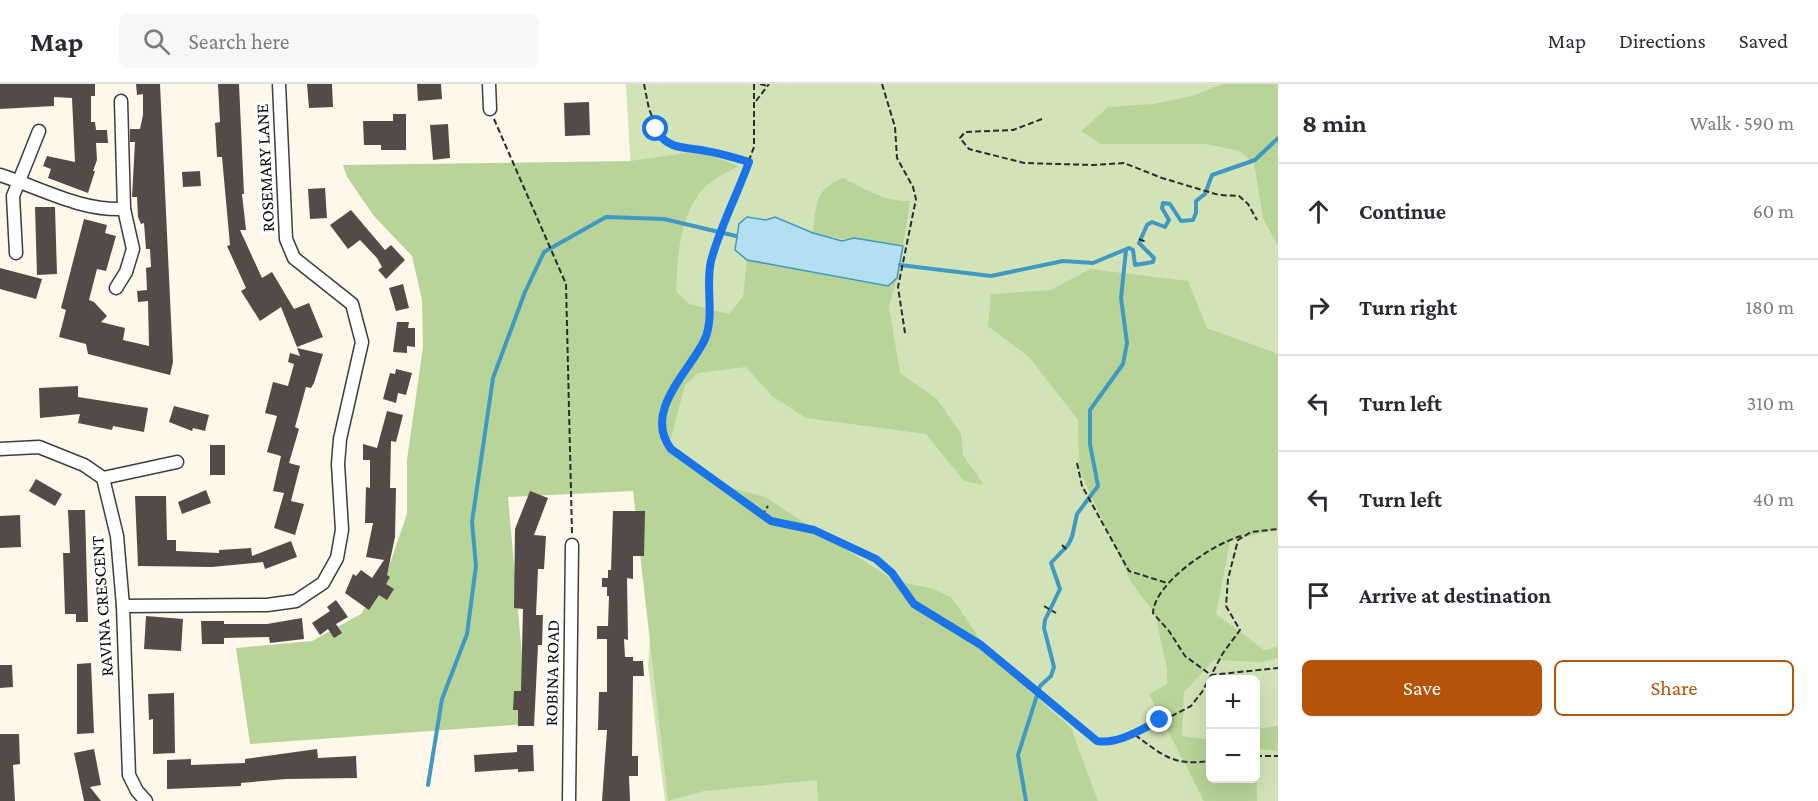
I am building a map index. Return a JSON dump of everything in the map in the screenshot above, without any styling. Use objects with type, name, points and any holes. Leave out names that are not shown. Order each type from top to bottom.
[{"type":"street","name":"ROSEMARY LANE","points":[[123,606],[267,605],[296,601],[323,583],[337,558],[342,530],[338,464],[340,439],[362,342],[352,304],[294,258],[286,239],[279,84]]},
{"type":"street","points":[[489,84],[490,109]]},
{"type":"street","points":[[116,288],[126,272],[133,249],[124,209],[121,101]]},
{"type":"street","points":[[16,253],[13,196],[39,131]]},
{"type":"street","points":[[0,174],[66,200],[109,210],[124,209]]},
{"type":"street","points":[[0,449],[39,447],[84,465],[103,478],[177,462]]},
{"type":"street","name":"RAVINA CRESCENT","points":[[103,478],[117,536],[123,606],[129,776],[137,791],[146,801]]},
{"type":"street","name":"ROBINA ROAD","points":[[569,801],[572,545]]},
{"type":"path","points":[[644,84],[661,138],[673,146],[704,150],[749,162]]},
{"type":"path","points":[[754,84],[754,147],[711,261],[708,328],[705,339],[673,388],[662,429],[664,440],[671,449],[762,516],[780,524],[814,530],[876,559],[892,573],[914,604],[981,645],[1097,741],[1104,742],[1135,735],[1191,706],[1206,683]]},
{"type":"path","points":[[754,104],[768,85],[760,84]]},
{"type":"path","points":[[882,84],[895,127],[897,158],[913,187],[916,199],[898,287],[905,333]]},
{"type":"path","points":[[490,109],[566,284],[572,545]]},
{"type":"path","points":[[1041,119],[1013,130],[965,132],[961,134],[960,141],[969,149],[1024,163],[1094,165],[1124,163],[1147,174],[1239,196],[1248,204],[1257,220]]},
{"type":"path","points":[[1139,239],[1146,242]]},
{"type":"path","points":[[1077,463],[1085,492],[1129,571],[1167,583]]},
{"type":"path","points":[[762,516],[768,506]]},
{"type":"path","points":[[1278,529],[1261,530],[1242,536],[1192,563],[1167,583],[1153,607],[1154,616],[1169,630],[1185,656],[1211,675],[1278,668]]},
{"type":"path","points":[[1211,675],[1222,653],[1240,630],[1226,606],[1234,548],[1242,536]]},
{"type":"path","points":[[1062,545],[1068,551]]},
{"type":"path","points":[[1044,606],[1056,613]]},
{"type":"path","points":[[1135,735],[1170,760],[1191,764],[1206,762]]},
{"type":"path","points":[[1260,756],[1278,756]]},
{"type":"green space","points":[[626,84],[1278,84],[1278,801],[665,801],[648,666],[654,583]]},
{"type":"green space","points":[[1223,84],[1278,84],[1278,246],[1263,218],[1254,163],[1239,151],[1206,144],[1101,144],[1081,131],[1108,107],[1153,104],[1192,96]]},
{"type":"green space","points":[[686,153],[708,154],[738,166],[710,183],[692,205],[686,218],[679,248],[676,291],[689,304],[729,314],[743,297],[747,260],[887,286],[897,278],[889,307],[900,373],[937,399],[961,434],[963,455],[984,485],[964,481],[926,434],[806,418],[772,396],[746,367],[698,373],[685,385],[670,442],[676,452],[714,483],[765,497],[893,580],[933,589],[951,597],[994,659],[1071,728],[1098,801],[818,801],[817,780],[704,791],[668,801],[633,491],[508,497],[528,724],[250,744],[236,648],[312,641],[361,614],[388,569],[407,514],[407,460],[423,347],[422,300],[412,256],[374,216],[347,177],[343,165],[630,161]]},
{"type":"green space","points":[[843,178],[884,197],[910,201],[903,246],[813,233],[816,206],[821,193]]},
{"type":"green space","points":[[1090,269],[1188,281],[1207,328],[1278,354],[1278,529],[1230,541],[1216,614],[1264,650],[1278,647],[1278,658],[1261,662],[1214,660],[1184,692],[1182,736],[1206,739],[1206,783],[1256,783],[1257,801],[1204,801],[1149,694],[1167,684],[1167,669],[1155,614],[1131,582],[1079,469],[1078,420],[1029,357],[988,326],[991,294],[1051,290]]},
{"type":"green space","points":[[1278,726],[1278,751],[1260,749],[1260,728]]},
{"type":"water","points":[[747,217],[766,220],[775,217],[813,233],[842,241],[854,238],[903,246],[897,278],[888,286],[747,260],[735,250],[739,224]]},
{"type":"building","points":[[0,84],[95,84],[95,96],[91,96],[91,122],[95,122],[96,130],[107,130],[108,143],[96,143],[97,160],[88,193],[48,178],[51,169],[43,166],[47,156],[75,162],[72,98],[54,97],[54,106],[0,109]]},
{"type":"building","points":[[136,84],[160,84],[173,362],[170,375],[88,354],[86,344],[59,337],[66,310],[61,308],[84,219],[107,225],[105,233],[116,236],[106,271],[97,269],[89,300],[94,302],[107,316],[101,322],[125,328],[123,340],[149,346],[148,301],[138,302],[137,291],[147,290],[146,268],[151,267],[150,249],[146,249],[144,223],[141,224],[138,217],[137,197],[132,197],[135,142],[130,142],[130,129],[140,129],[143,115],[143,94],[137,95]]},
{"type":"building","points":[[218,84],[239,84],[244,194],[242,194],[246,230],[240,230],[262,278],[272,272],[294,309],[309,303],[323,337],[297,347],[281,307],[260,321],[241,291],[246,288],[227,246],[230,245],[222,157],[217,157],[215,123],[220,122]]},
{"type":"building","points":[[307,84],[332,84],[333,107],[309,108]]},
{"type":"building","points":[[417,84],[441,84],[442,99],[418,101]]},
{"type":"building","points":[[589,102],[590,135],[565,136],[564,103]]},
{"type":"building","points":[[393,114],[406,114],[406,150],[381,150],[381,145],[364,145],[363,121],[393,121]]},
{"type":"building","points":[[448,124],[450,158],[433,160],[430,125]]},
{"type":"building","points":[[200,171],[201,186],[183,187],[182,172]]},
{"type":"building","points":[[325,188],[327,218],[310,219],[308,189]]},
{"type":"building","points":[[35,207],[55,207],[57,274],[37,275]]},
{"type":"building","points":[[351,210],[385,250],[391,245],[405,260],[386,279],[378,270],[382,267],[377,258],[360,240],[348,249],[330,225]]},
{"type":"building","points":[[0,268],[42,279],[36,299],[0,289]]},
{"type":"building","points":[[403,284],[409,308],[396,311],[389,288]]},
{"type":"building","points":[[397,322],[409,322],[408,328],[415,328],[415,347],[407,346],[407,353],[393,352]]},
{"type":"building","points":[[297,348],[323,354],[314,383],[311,388],[306,387],[295,427],[299,429],[289,463],[300,466],[291,501],[304,504],[295,535],[274,528],[284,493],[273,491],[281,456],[267,452],[277,416],[265,413],[273,382],[288,386],[294,364],[288,362],[290,353],[300,356]]},
{"type":"building","points":[[396,369],[412,373],[406,395],[398,393],[396,403],[383,399],[390,373],[395,374]]},
{"type":"building","points":[[78,386],[78,397],[148,408],[144,432],[113,426],[112,430],[78,423],[80,414],[40,418],[39,388]]},
{"type":"building","points":[[174,406],[209,415],[205,431],[193,428],[192,431],[169,422]]},
{"type":"building","points":[[387,411],[403,415],[396,442],[391,441],[390,488],[396,488],[395,537],[387,575],[390,577],[386,584],[394,589],[387,600],[379,595],[369,610],[345,593],[353,574],[356,576],[361,570],[372,578],[384,560],[366,557],[373,523],[365,523],[366,487],[370,488],[370,460],[363,460],[363,444],[377,448]]},
{"type":"building","points":[[210,445],[225,445],[225,475],[210,475]]},
{"type":"building","points":[[36,479],[62,494],[55,506],[29,491]]},
{"type":"building","points":[[206,490],[211,503],[182,514],[178,502]]},
{"type":"building","points":[[530,491],[548,498],[534,535],[546,536],[544,569],[538,569],[536,615],[543,615],[542,645],[538,645],[534,726],[518,726],[518,710],[513,710],[514,691],[521,691],[523,609],[514,608],[515,529]]},
{"type":"building","points":[[135,496],[166,496],[167,540],[176,540],[176,551],[219,553],[219,550],[251,548],[252,556],[291,541],[297,557],[265,569],[263,562],[212,567],[138,566]]},
{"type":"building","points":[[68,510],[85,510],[88,622],[76,622],[76,614],[65,614],[63,553],[70,553]]},
{"type":"building","points":[[613,511],[645,511],[644,556],[633,556],[633,579],[627,578],[628,640],[624,639],[625,657],[633,657],[633,661],[643,661],[644,676],[633,676],[632,756],[638,756],[638,776],[629,776],[630,801],[602,801],[607,730],[598,730],[599,692],[607,692],[607,639],[597,639],[597,626],[608,626],[609,596],[607,596],[607,587],[602,587],[602,578],[608,578],[608,570],[611,570]]},
{"type":"building","points":[[20,515],[21,547],[0,548],[0,516]]},
{"type":"building","points":[[336,600],[348,617],[336,624],[342,633],[334,638],[328,629],[320,635],[312,623],[330,611],[327,607]]},
{"type":"building","points":[[146,616],[183,619],[181,651],[144,649]]},
{"type":"building","points":[[302,618],[304,639],[270,643],[269,637],[224,638],[224,644],[202,644],[201,621],[224,621],[224,624],[267,624]]},
{"type":"building","points":[[91,663],[94,733],[77,734],[77,664]]},
{"type":"building","points":[[0,665],[12,665],[13,687],[0,688]]},
{"type":"building","points":[[174,693],[175,753],[153,754],[153,719],[149,720],[148,694]]},
{"type":"building","points":[[0,734],[19,734],[20,764],[13,765],[15,801],[0,801]]},
{"type":"building","points":[[517,745],[533,745],[534,771],[518,772],[518,769],[475,772],[474,755],[517,752]]},
{"type":"building","points":[[94,749],[101,785],[90,787],[101,801],[84,801],[74,753]]},
{"type":"building","points":[[317,749],[318,758],[356,756],[357,778],[286,779],[241,783],[241,786],[167,789],[167,760],[191,759],[191,765],[245,763],[245,759]]},
{"type":"waterway","points":[[900,265],[991,276],[1063,261],[1093,263],[1129,248],[1133,250],[1135,265],[1153,262],[1154,258],[1139,243],[1147,225],[1152,222],[1165,227],[1169,220],[1162,208],[1163,203],[1170,204],[1181,221],[1193,220],[1196,213],[1196,201],[1205,194],[1212,175],[1255,160],[1278,138]]},
{"type":"waterway","points":[[428,785],[442,699],[467,634],[476,566],[472,522],[493,378],[525,292],[544,252],[606,217],[664,219],[736,236]]},
{"type":"waterway","points":[[1026,801],[1018,755],[1040,686],[1051,676],[1054,667],[1044,628],[1045,620],[1060,589],[1051,563],[1068,545],[1077,514],[1098,486],[1090,444],[1090,410],[1123,364],[1127,343],[1121,298],[1126,250]]},
{"type":"route","points":[[656,129],[661,138],[673,146],[688,150],[704,150],[749,162],[711,261],[708,328],[705,339],[680,375],[667,406],[662,429],[664,440],[671,449],[751,509],[771,521],[814,530],[876,559],[892,573],[914,604],[981,645],[1097,741],[1104,742],[1135,735],[1160,720]]}]
